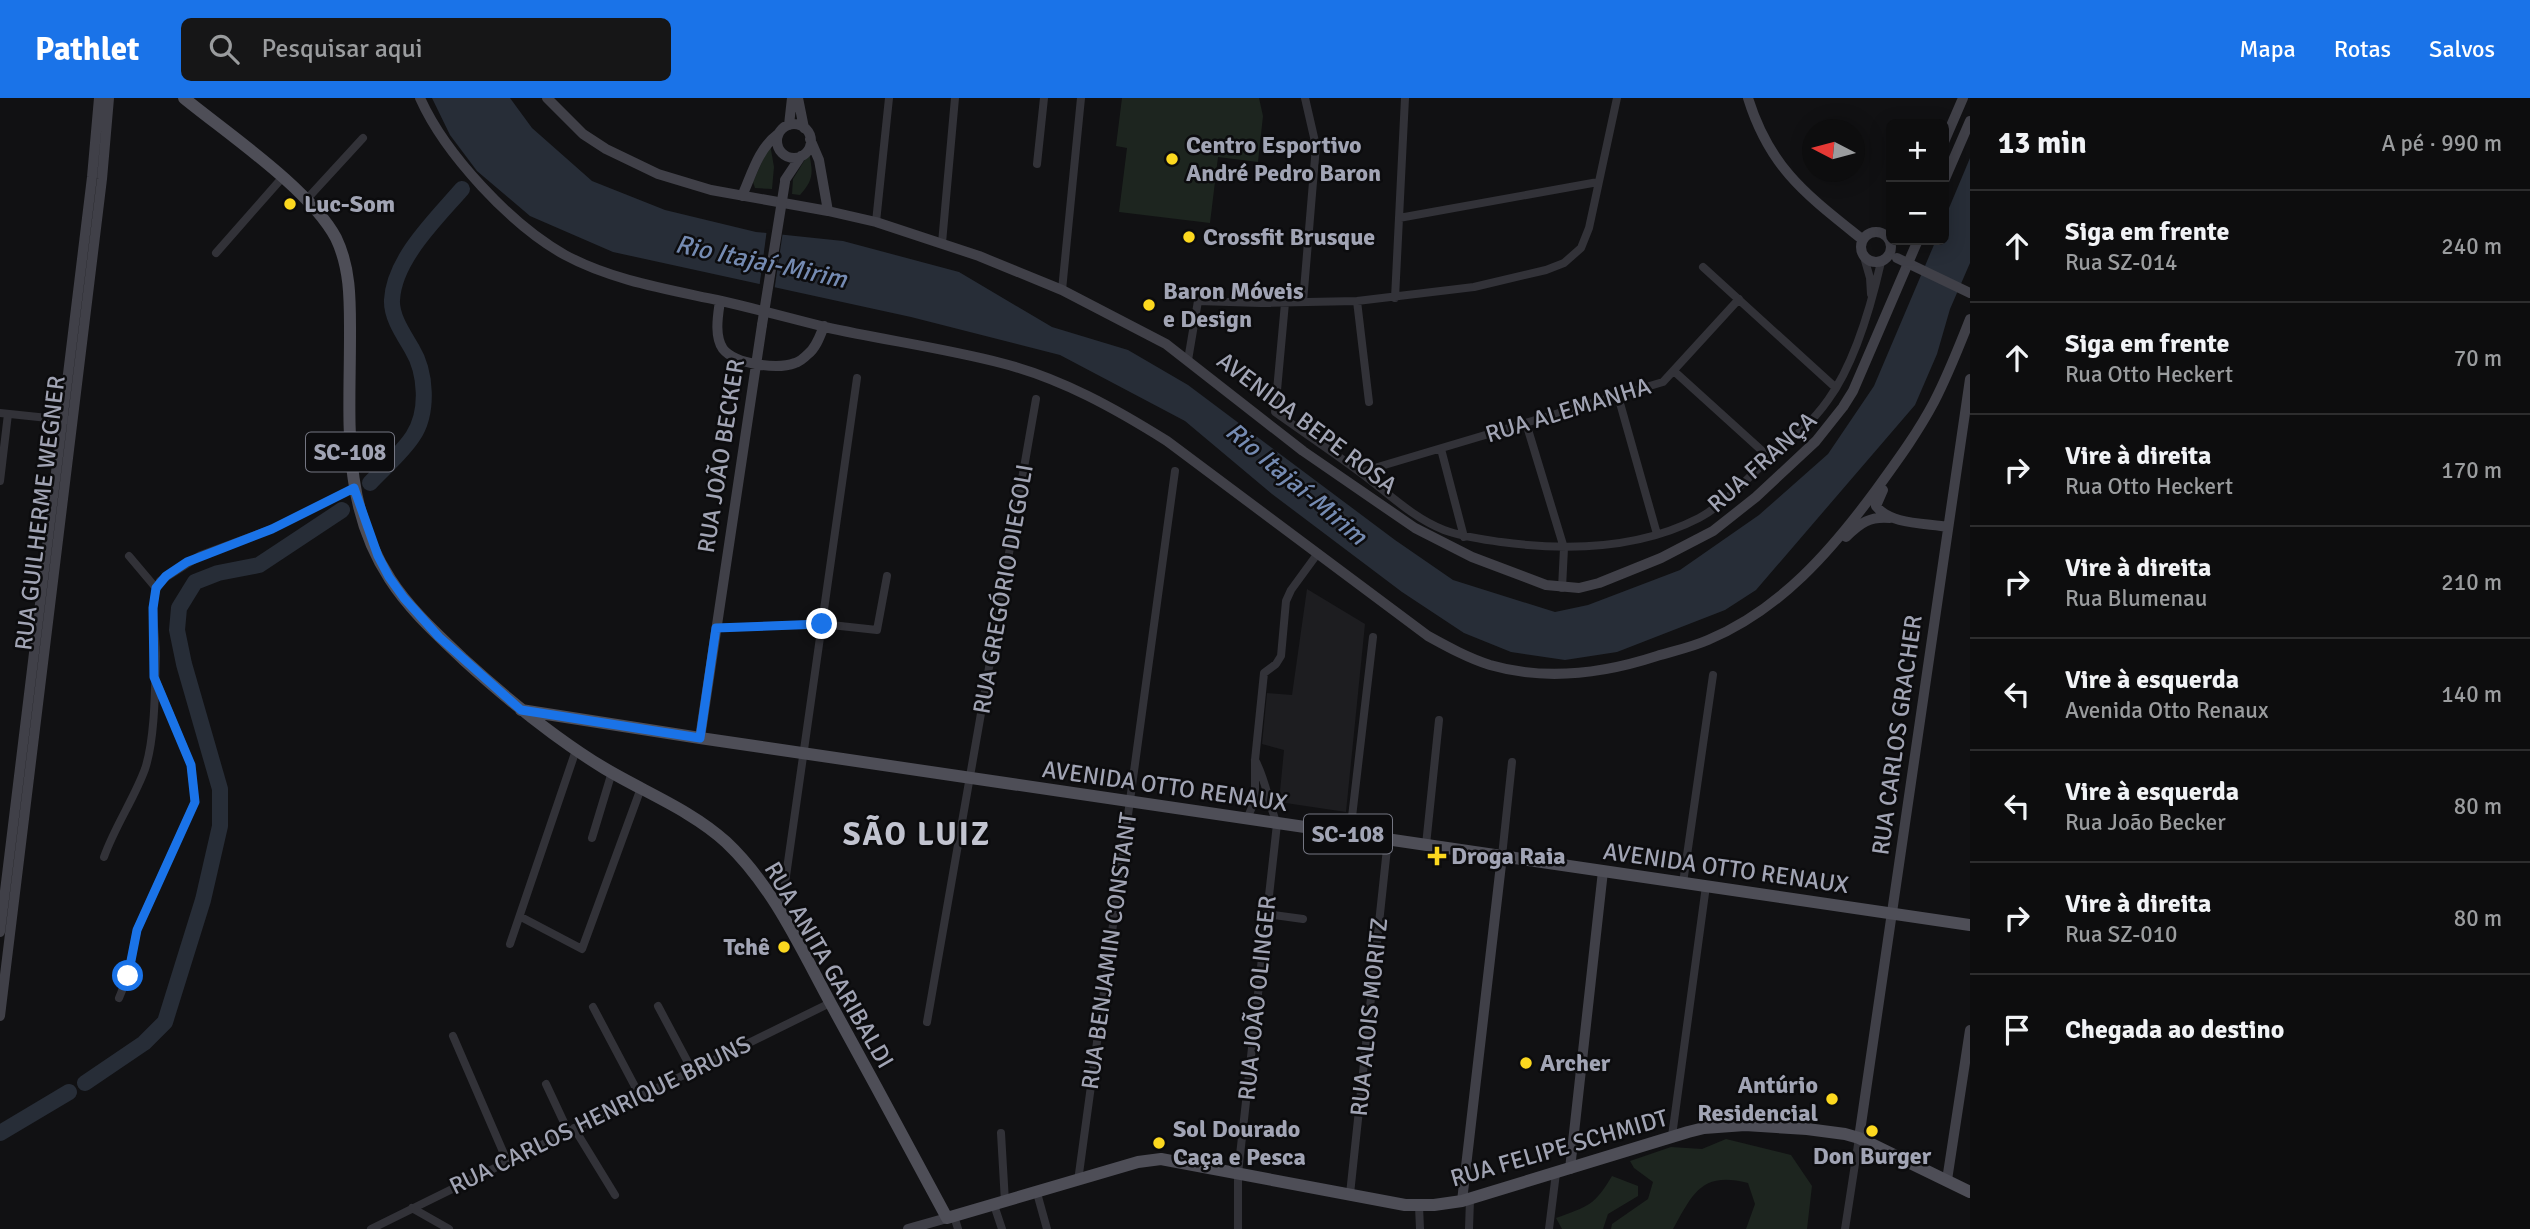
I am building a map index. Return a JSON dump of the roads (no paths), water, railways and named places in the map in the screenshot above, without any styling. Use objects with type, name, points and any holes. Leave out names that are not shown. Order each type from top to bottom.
[{"type":"main road","name":"RUA GUILHERME WEGNER","points":[[99,98],[102,132]]},
{"type":"main road","name":"RUA GUILHERME WEGNER","points":[[0,1016],[8,907],[102,132],[109,98]]},
{"type":"main road","name":"SC-108","points":[[184,98],[282,178],[306,200],[335,236],[346,266],[349,284],[350,452],[354,488],[378,556],[404,598],[439,637],[521,710]]},
{"type":"main road","points":[[420,98],[428,115],[463,166],[499,203],[566,256],[607,273],[720,301],[1001,363],[1065,386],[1124,414],[1167,441],[1428,636],[1492,665],[1528,672],[1605,671],[1709,640],[1777,598],[1801,579],[1825,554],[1894,467]]},
{"type":"main road","name":"AVENIDA BEPE ROSA","points":[[547,98],[583,134],[632,163],[683,183],[876,222],[942,243],[1062,290],[1146,332],[1188,360],[1303,451],[1415,528],[1506,571],[1562,588],[1579,588],[1600,583],[1661,558],[1702,537],[1756,497],[1816,441],[1853,391],[1916,245]]},
{"type":"main road","points":[[742,196],[767,142],[789,125],[792,98]]},
{"type":"main road","points":[[798,98],[804,128],[819,160],[828,211]]},
{"type":"main road","points":[[1748,98],[1760,133],[1777,163],[1807,193],[1863,240]]},
{"type":"main road","points":[[1949,131],[1964,98]]},
{"type":"main road","points":[[1949,169],[1970,121]]},
{"type":"main road","points":[[789,125],[804,128]]},
{"type":"main road","points":[[778,134],[777,145],[783,154],[794,158],[806,152],[810,139]]},
{"type":"main road","name":"RUA JOÃO BECKER","points":[[700,738],[785,181],[783,154]]},
{"type":"main road","name":"RUA JOÃO BECKER","points":[[785,181],[801,156]]},
{"type":"main road","points":[[1886,237],[1879,232],[1870,233],[1863,240],[1861,249],[1864,257],[1872,262],[1889,258],[1970,293]]},
{"type":"main road","points":[[1889,258],[1891,245]]},
{"type":"main road","points":[[720,301],[718,328],[723,349],[733,358],[776,366],[794,363],[811,352],[824,326]]},
{"type":"main road","points":[[1893,518],[1882,513],[1876,506],[1877,500],[1894,467],[1936,400],[1970,319]]},
{"type":"main road","name":"RUA CARLOS GRACHER","points":[[1859,1138],[1948,527],[1965,442],[1970,379]]},
{"type":"main road","points":[[1825,554],[1867,519],[1893,518],[1948,527]]},
{"type":"main road","name":"AVENIDA OTTO RENAUX","points":[[521,710],[1970,925]]},
{"type":"main road","name":"RUA ANITA GARIBALDI","points":[[521,710],[576,750],[698,821],[723,840],[755,876],[781,914],[951,1217]]},
{"type":"main road","points":[[558,737],[554,726],[561,716]]},
{"type":"main road","points":[[1466,1200],[1502,856]]},
{"type":"main road","points":[[1570,1169],[1603,871]]},
{"type":"main road","name":"RUA GUILHERME WEGNER","points":[[0,932],[8,907]]},
{"type":"main road","points":[[1947,1180],[1970,1030]]},
{"type":"main road","name":"RUA FELIPE SCHMIDT","points":[[951,1217],[1138,1162],[1161,1159],[1419,1206],[1466,1200],[1703,1128],[1745,1125],[1807,1129],[1859,1138],[1970,1192]]},
{"type":"main road","points":[[908,1229],[951,1217]]},
{"type":"street","points":[[201,112],[203,98]]},
{"type":"street","points":[[876,222],[889,98]]},
{"type":"street","points":[[942,243],[955,98]]},
{"type":"street","points":[[1037,164],[1044,98]]},
{"type":"street","points":[[1062,290],[1081,98]]},
{"type":"street","points":[[1303,302],[1317,146],[1305,98]]},
{"type":"street","points":[[1395,298],[1405,98]]},
{"type":"street","points":[[1188,360],[1198,301],[1285,303],[1395,298],[1474,287],[1546,270],[1564,263],[1576,255],[1584,241],[1617,98]]},
{"type":"street","points":[[306,200],[363,138]]},
{"type":"street","points":[[216,253],[282,178]]},
{"type":"street","points":[[1399,218],[1598,182]]},
{"type":"street","name":"RUA FRANÇA","points":[[1864,257],[1870,278],[1871,301]]},
{"type":"street","name":"RUA FRANÇA","points":[[1285,303],[1275,412],[1361,472],[1423,520],[1464,537],[1564,548],[1631,541],[1657,534],[1700,517],[1722,502],[1810,421],[1836,388],[1889,258]]},
{"type":"street","points":[[1703,267],[1836,388]]},
{"type":"street","name":"RUA ALEMANHA","points":[[1361,472],[1658,384],[1675,372],[1739,299]]},
{"type":"street","points":[[1357,301],[1369,402]]},
{"type":"street","points":[[1675,372],[1770,458]]},
{"type":"street","points":[[781,914],[857,378]]},
{"type":"street","points":[[1618,396],[1657,534]]},
{"type":"street","name":"RUA GREGÓRIO DIEGOLI","points":[[927,1022],[1036,399]]},
{"type":"street","points":[[0,481],[4,414],[68,420]]},
{"type":"street","points":[[1526,423],[1564,548],[1562,588]]},
{"type":"street","points":[[1441,449],[1464,537]]},
{"type":"street","name":"RUA BENJAMIN CONSTANT","points":[[1078,1181],[1175,471]]},
{"type":"street","points":[[104,857],[148,758],[152,737],[153,608],[156,588],[166,576],[194,559],[272,529],[354,488]]},
{"type":"street","points":[[1247,819],[1255,800],[1255,760],[1264,673],[1276,664],[1281,656],[1286,601],[1318,553]]},
{"type":"street","points":[[129,556],[156,588]]},
{"type":"street","points":[[716,628],[822,624],[877,630],[887,576]]},
{"type":"street","points":[[1350,834],[1373,636]]},
{"type":"street","points":[[1683,883],[1713,676]]},
{"type":"street","points":[[119,998],[128,976],[137,930],[195,802],[191,765],[154,677]]},
{"type":"street","points":[[1426,845],[1439,720]]},
{"type":"street","points":[[510,944],[576,750]]},
{"type":"street","points":[[1255,760],[1264,777],[1268,800],[1277,824]]},
{"type":"street","points":[[1502,856],[1512,762]]},
{"type":"street","points":[[592,838],[612,772]]},
{"type":"street","points":[[521,917],[582,948],[640,788]]},
{"type":"street","name":"RUA JOÃO OLINGER","points":[[1238,1229],[1238,1172],[1277,824]]},
{"type":"street","name":"RUA ALOIS MORITZ","points":[[1350,1194],[1388,839]]},
{"type":"street","points":[[1672,1136],[1706,886]]},
{"type":"street","points":[[1267,914],[1303,919]]},
{"type":"street","name":"RUA CARLOS HENRIQUE BRUNS","points":[[371,1229],[830,1003]]},
{"type":"street","points":[[658,1006],[692,1070]]},
{"type":"street","points":[[593,1007],[640,1096]]},
{"type":"street","points":[[453,1036],[507,1161]]},
{"type":"street","points":[[546,1084],[571,1130],[615,1195]]},
{"type":"street","points":[[1001,1133],[999,1204],[1002,1229]]},
{"type":"street","points":[[1845,1229],[1859,1138]]},
{"type":"street","points":[[1549,1229],[1556,1173]]},
{"type":"street","points":[[1037,1193],[1047,1229]]},
{"type":"street","points":[[1466,1200],[1469,1229]]},
{"type":"street","points":[[1419,1206],[1420,1229]]},
{"type":"street","points":[[412,1208],[449,1229]]},
{"type":"street","points":[[951,1217],[958,1229]]},
{"type":"water","name":"Rio Itajaí-Mirim","points":[[432,98],[510,98],[532,128],[592,181],[665,210],[756,232],[843,241],[959,272],[1052,327],[1128,350],[1188,385],[1395,540],[1453,580],[1555,612],[1588,605],[1680,570],[1759,515],[1828,454],[1874,386],[1934,245],[1949,245],[1949,208],[1970,158],[1970,263],[1915,405],[1756,590],[1725,610],[1617,652],[1565,660],[1511,652],[1464,633],[1402,592],[1272,494],[1185,421],[1060,355],[911,317],[613,252],[530,216],[477,171],[450,135]]},
{"type":"waterway","points":[[370,483],[413,436],[422,416],[423,380],[417,358],[394,313],[392,300],[395,285],[400,270],[418,240],[462,189]]},
{"type":"waterway","points":[[85,1083],[144,1043],[165,1022],[203,900],[220,826],[220,789],[184,664],[177,630],[179,608],[195,582],[218,573],[259,565],[342,510]]},
{"type":"waterway","points":[[0,1133],[69,1092]]},
{"type":"place","name":"Centro Esportivo André Pedro Baron","points":[[1172,159]]},
{"type":"place","name":"Luc-Som","points":[[290,204]]},
{"type":"place","name":"Crossfit Brusque","points":[[1189,237]]},
{"type":"place","name":"Baron Móveis e Design","points":[[1149,305]]},
{"type":"place","name":"Droga Raia","points":[[1437,856]]},
{"type":"place","name":"Tchê","points":[[784,947]]},
{"type":"place","name":"Archer","points":[[1526,1063]]},
{"type":"place","name":"Antúrio Residencial","points":[[1832,1099]]},
{"type":"place","name":"Don Burger","points":[[1872,1131]]},
{"type":"place","name":"Sol Dourado Caça e Pesca","points":[[1159,1143]]},
{"type":"district","name":"SÃO LUIZ","points":[[917,834]]}]
